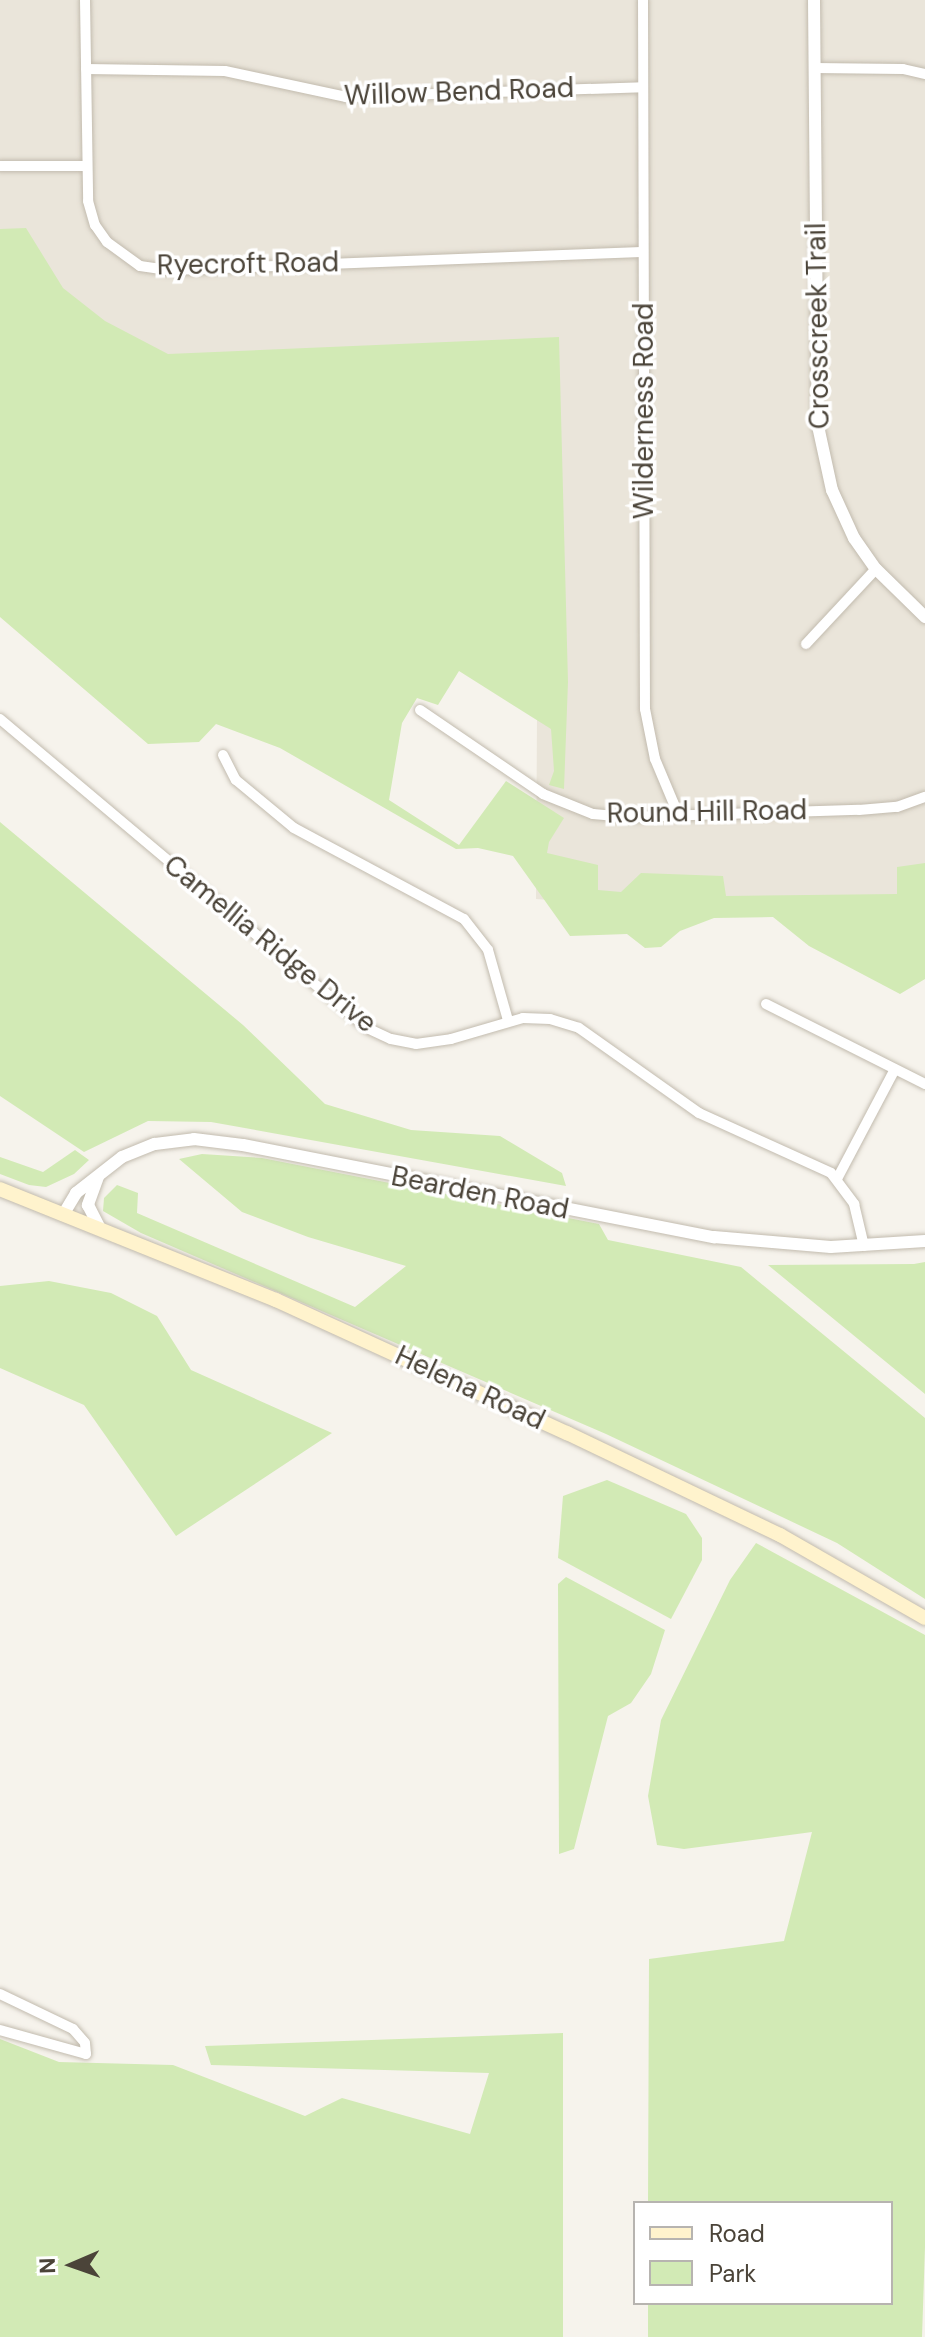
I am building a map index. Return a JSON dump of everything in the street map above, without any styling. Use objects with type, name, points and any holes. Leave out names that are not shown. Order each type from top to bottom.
[{"type":"main road","name":"Helena Road","points":[[0,1189],[276,1300],[567,1433],[780,1535],[925,1618]]},
{"type":"street","name":"Ryecroft Road","points":[[85,0],[88,201],[101,234],[122,255],[157,270],[643,252]]},
{"type":"street","name":"Wilderness Road","points":[[643,0],[645,709],[655,759],[679,816]]},
{"type":"street","name":"Crosscreek Trail","points":[[814,0],[818,426],[838,506],[876,569],[925,617]]},
{"type":"street","points":[[814,68],[903,69],[925,74]]},
{"type":"street","name":"Willow Bend Road","points":[[86,69],[225,71],[346,97],[643,87]]},
{"type":"street","points":[[0,166],[86,166]]},
{"type":"street","points":[[806,644],[876,569]]},
{"type":"street","name":"Round Hill Road","points":[[420,710],[543,794],[574,809],[612,816],[882,809],[925,797]]},
{"type":"street","name":"Camellia Ridge Drive","points":[[0,719],[367,1028],[391,1039],[429,1043],[508,1020],[550,1019],[579,1028],[699,1113],[819,1166],[837,1179]]},
{"type":"street","points":[[223,755],[236,780],[294,828],[344,858],[439,903],[464,919],[488,950],[508,1020]]},
{"type":"street","points":[[766,1004],[925,1084]]},
{"type":"street","points":[[864,1246],[854,1204],[837,1179],[895,1069]]},
{"type":"street","name":"Bearden Road","points":[[63,1215],[70,1199],[100,1173],[145,1147],[207,1139],[658,1229],[771,1244],[864,1246],[925,1241]]},
{"type":"street","points":[[100,1173],[88,1205],[100,1229]]},
{"type":"street","points":[[0,1994],[73,2029],[85,2043],[86,2054],[0,2030]]},
{"type":"shaded area","points":[[0,0],[925,0],[925,900],[710,912],[536,899],[539,350],[145,363],[0,233]]},
{"type":"green space","points":[[26,228],[63,288],[105,321],[168,354],[559,337],[568,682],[564,789],[549,785],[554,771],[551,729],[459,671],[438,705],[417,698],[402,723],[389,800],[459,845],[506,781],[564,818],[549,842],[547,853],[598,865],[598,890],[621,892],[641,873],[723,876],[726,896],[897,894],[897,867],[925,863],[925,979],[900,994],[809,946],[773,917],[714,918],[680,931],[661,947],[645,948],[627,934],[570,936],[513,856],[478,848],[456,849],[280,748],[216,724],[199,742],[148,744],[0,617],[0,229]]},
{"type":"green space","points":[[0,822],[243,1025],[325,1104],[411,1130],[500,1136],[562,1173],[566,1186],[211,1122],[148,1121],[84,1152],[0,1096]]},
{"type":"green space","points":[[75,1150],[89,1160],[74,1174],[46,1187],[29,1185],[0,1174],[0,1157],[43,1172]]},
{"type":"green space","points":[[202,1154],[262,1158],[599,1224],[608,1240],[741,1267],[925,1418],[925,1599],[837,1543],[606,1434],[141,1233],[103,1211],[104,1198],[117,1185],[138,1193],[137,1213],[355,1307],[406,1266],[308,1237],[242,1212],[179,1159]]},
{"type":"green space","points":[[925,1262],[925,1394],[768,1265],[914,1264]]},
{"type":"green space","points":[[49,1281],[111,1293],[157,1316],[191,1370],[332,1433],[176,1536],[84,1405],[0,1368],[0,1286]]},
{"type":"green space","points":[[607,1480],[686,1514],[702,1538],[702,1560],[671,1619],[558,1558],[563,1496]]},
{"type":"green space","points":[[756,1543],[925,1635],[925,2247],[922,2337],[648,2337],[648,2305],[893,2305],[893,2201],[648,2201],[649,1959],[784,1941],[812,1832],[684,1849],[657,1845],[648,1796],[661,1720],[730,1580]]},
{"type":"green space","points":[[566,1577],[665,1630],[651,1674],[631,1703],[608,1716],[574,1849],[559,1854],[558,1584]]},
{"type":"green space","points":[[563,2033],[563,2337],[0,2337],[0,2039],[59,2062],[173,2065],[305,2116],[342,2098],[470,2134],[489,2073],[211,2065],[205,2046]]}]
